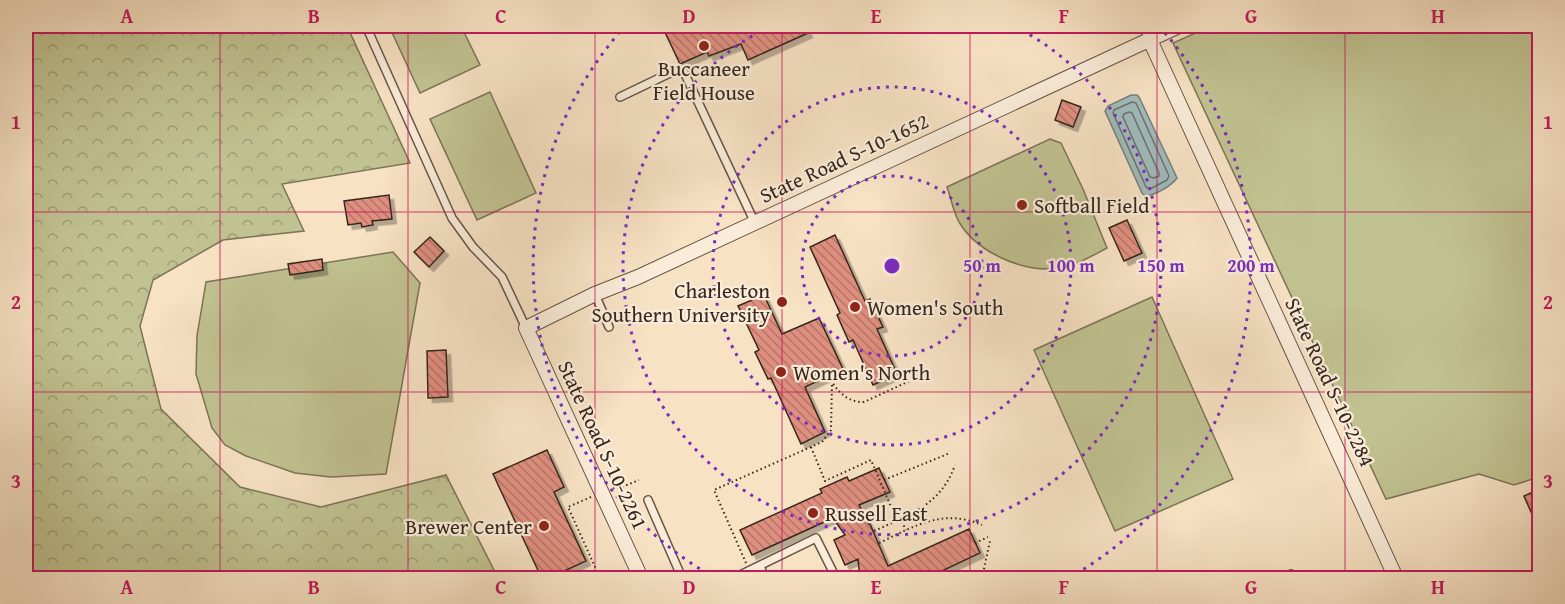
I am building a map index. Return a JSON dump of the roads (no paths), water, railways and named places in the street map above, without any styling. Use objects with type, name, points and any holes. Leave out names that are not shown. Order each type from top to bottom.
[{"type":"street","name":"State Road S-10-1652","points":[[526,328],[595,294],[638,277],[754,221],[1179,26]]},
{"type":"street","name":"State Road S-10-2284","points":[[1150,40],[1396,579]]},
{"type":"street","name":"State Road S-10-2261","points":[[526,328],[641,579]]},
{"type":"lane","points":[[366,26],[452,218],[473,247],[502,277],[526,328]]},
{"type":"lane","points":[[1142,26],[1150,40]]},
{"type":"lane","points":[[620,97],[670,73],[684,72],[754,221]]},
{"type":"lane","points":[[595,294],[609,327]]},
{"type":"lane","points":[[648,500],[682,579]]},
{"type":"lane","points":[[734,579],[816,538],[835,576],[830,579]]},
{"type":"lane","points":[[760,566],[765,579]]},
{"type":"lane","points":[[1282,579],[1291,574],[1293,579]]},
{"type":"water","points":[[1131,95],[1139,97],[1177,178],[1163,190],[1145,196],[1105,111],[1108,106]]},
{"type":"place","name":"Buccaneer Field House","points":[[704,46]]},
{"type":"place","name":"Softball Field","points":[[1022,205]]},
{"type":"place","name":"Charleston Southern University","points":[[782,302]]},
{"type":"place","name":"Women's South","points":[[855,307]]},
{"type":"place","name":"Women's North","points":[[781,372]]},
{"type":"place","name":"Russell East","points":[[813,513]]},
{"type":"place","name":"Brewer Center","points":[[544,526]]}]
